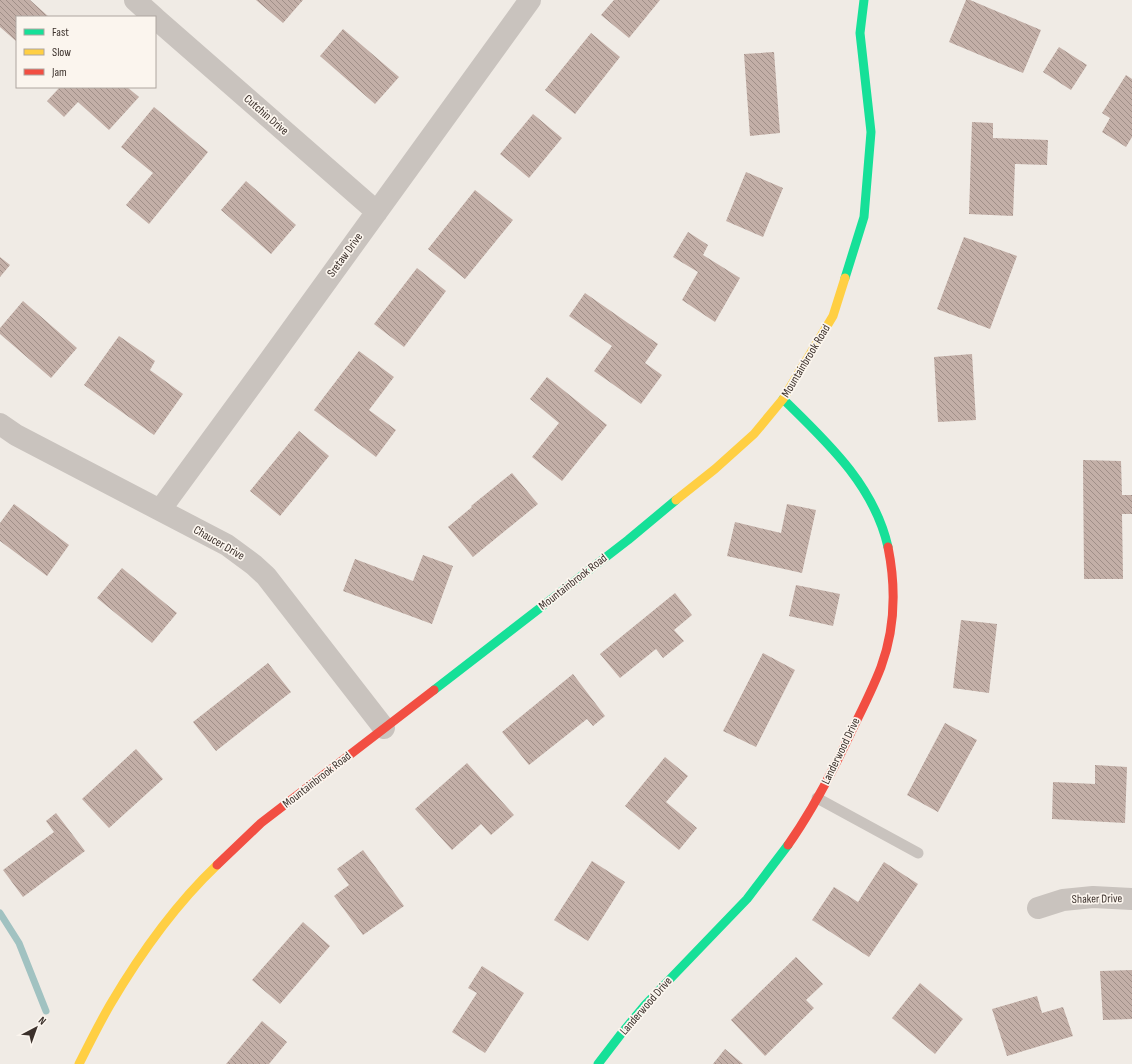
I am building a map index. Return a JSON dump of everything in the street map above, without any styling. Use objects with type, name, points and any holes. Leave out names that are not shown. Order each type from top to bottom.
[{"type":"street","name":"Cutchin Drive","points":[[135,0],[154,16]]},
{"type":"street","name":"Sretaw Drive","points":[[160,510],[530,0]]},
{"type":"street","name":"Mountainbrook Road","points":[[79,1064],[110,1005],[147,947],[190,893],[261,823],[628,540],[715,469],[754,434],[783,400],[833,316],[864,217],[871,132],[860,33],[864,0]]},
{"type":"street","name":"Cutchin Drive","points":[[156,18],[376,212]]},
{"type":"street","name":"Landerwood Drive","points":[[598,1064],[611,1046],[662,986],[733,914],[758,885],[793,838],[827,782],[873,687],[886,652],[894,603],[892,568],[884,533],[876,512],[858,480],[836,451],[783,400]]},
{"type":"street","name":"Chaucer Drive","points":[[0,424],[16,435],[227,545],[254,565],[266,576],[384,728]]},
{"type":"street","name":"Shaker Drive","points":[[1038,908],[1063,900],[1093,897],[1132,899]]},
{"type":"lane","points":[[817,798],[918,853]]},
{"type":"building","points":[[0,0],[30,0],[48,16],[16,16],[16,41],[0,27]]},
{"type":"building","points":[[256,0],[303,0],[283,23]]},
{"type":"building","points":[[614,0],[660,0],[629,38],[601,15]]},
{"type":"building","points":[[966,0],[970,0],[1041,30],[1023,73],[949,42]]},
{"type":"building","points":[[343,29],[399,77],[375,104],[320,56]]},
{"type":"building","points":[[591,33],[620,57],[575,114],[545,90]]},
{"type":"building","points":[[1059,47],[1087,65],[1071,90],[1043,72]]},
{"type":"building","points":[[774,52],[780,133],[750,136],[744,54]]},
{"type":"building","points":[[1126,75],[1132,79],[1132,137],[1126,147],[1102,132],[1110,118],[1102,113]]},
{"type":"building","points":[[59,88],[128,88],[139,97],[109,130],[78,102],[64,117],[47,101]]},
{"type":"building","points":[[154,107],[208,152],[149,224],[126,205],[153,173],[121,147]]},
{"type":"building","points":[[533,114],[562,138],[529,178],[500,154]]},
{"type":"building","points":[[972,122],[993,123],[993,138],[1048,140],[1047,165],[1015,164],[1013,216],[969,214]]},
{"type":"building","points":[[746,172],[783,188],[763,237],[726,221]]},
{"type":"building","points":[[246,181],[296,225],[271,254],[221,210]]},
{"type":"building","points":[[475,190],[513,220],[465,279],[428,249]]},
{"type":"building","points":[[688,232],[708,245],[703,255],[740,278],[715,322],[682,300],[698,272],[673,257]]},
{"type":"building","points":[[964,237],[1017,256],[990,329],[937,309]]},
{"type":"building","points":[[0,257],[10,265],[0,277]]},
{"type":"building","points":[[417,268],[446,291],[404,347],[374,324]]},
{"type":"building","points":[[585,293],[658,344],[645,363],[662,375],[641,404],[594,371],[612,346],[569,316]]},
{"type":"building","points":[[23,301],[77,348],[51,378],[0,334],[0,328]]},
{"type":"building","points":[[119,336],[155,361],[150,370],[183,394],[154,435],[84,385]]},
{"type":"building","points":[[359,351],[394,377],[369,410],[396,430],[376,457],[314,410]]},
{"type":"building","points":[[972,354],[976,420],[938,422],[934,357]]},
{"type":"building","points":[[547,377],[607,425],[562,481],[532,457],[559,423],[530,399]]},
{"type":"building","points":[[299,431],[329,456],[280,516],[250,491]]},
{"type":"building","points":[[1083,460],[1121,461],[1122,495],[1132,495],[1132,514],[1122,514],[1123,579],[1084,579]]},
{"type":"building","points":[[512,473],[538,504],[473,557],[448,527],[472,507],[471,506]]},
{"type":"building","points":[[14,504],[69,545],[47,576],[0,541],[0,523]]},
{"type":"building","points":[[787,504],[816,510],[802,573],[727,556],[735,522],[781,533]]},
{"type":"building","points":[[423,555],[453,566],[432,624],[343,591],[355,559],[413,581]]},
{"type":"building","points":[[122,568],[177,613],[152,643],[97,598]]},
{"type":"building","points":[[796,585],[840,594],[833,626],[789,616]]},
{"type":"building","points":[[675,593],[692,615],[674,630],[684,641],[663,658],[656,649],[620,678],[600,654]]},
{"type":"building","points":[[961,620],[997,624],[989,693],[953,688]]},
{"type":"building","points":[[763,653],[795,670],[756,747],[723,731]]},
{"type":"building","points":[[268,663],[291,692],[216,751],[193,722]]},
{"type":"building","points":[[573,674],[605,716],[593,726],[587,719],[529,765],[502,732]]},
{"type":"building","points":[[945,723],[977,740],[938,812],[907,795]]},
{"type":"building","points":[[136,749],[163,779],[109,828],[82,799]]},
{"type":"building","points":[[665,757],[688,776],[666,802],[697,828],[679,850],[625,806]]},
{"type":"building","points":[[467,763],[514,815],[491,835],[481,824],[452,850],[415,809]]},
{"type":"building","points":[[1095,765],[1127,767],[1125,823],[1052,819],[1053,782],[1095,784]]},
{"type":"building","points":[[56,813],[85,851],[23,897],[3,870],[54,832],[46,821]]},
{"type":"building","points":[[363,850],[404,906],[363,935],[334,896],[349,885],[337,869]]},
{"type":"building","points":[[592,861],[625,882],[588,941],[554,920]]},
{"type":"building","points":[[884,862],[918,884],[869,957],[812,920],[834,887],[858,902]]},
{"type":"building","points":[[303,922],[330,946],[280,1004],[252,980]]},
{"type":"building","points":[[796,957],[823,984],[806,1000],[814,1008],[765,1056],[731,1020]]},
{"type":"building","points":[[482,966],[524,993],[485,1053],[452,1032],[477,993],[468,988]]},
{"type":"building","points":[[1132,970],[1132,1019],[1103,1020],[1100,971]]},
{"type":"building","points":[[920,983],[963,1019],[935,1054],[892,1018]]},
{"type":"building","points":[[1037,996],[1042,1013],[1063,1007],[1073,1036],[1007,1056],[992,1009]]},
{"type":"building","points":[[262,1021],[287,1042],[269,1064],[226,1064]]},
{"type":"building","points":[[725,1049],[743,1064],[713,1064]]},
{"type":"waterway","points":[[0,913],[19,943],[46,1011]]},
{"type":"traffic: fast","points":[[845,278],[864,217],[871,132],[860,33],[864,0]]},
{"type":"traffic: fast","points":[[783,399],[832,448],[860,484],[872,504],[888,547]]},
{"type":"traffic: fast","points":[[434,690],[628,540],[676,500]]},
{"type":"traffic: fast","points":[[598,1064],[645,1005],[747,899],[788,845]]},
{"type":"traffic: slow","points":[[676,500],[715,469],[754,434],[783,399],[833,316],[845,278]]},
{"type":"traffic: slow","points":[[79,1064],[110,1005],[133,967],[173,913],[217,865]]},
{"type":"traffic: jam","points":[[788,845],[815,803],[831,773],[875,683],[886,653],[893,608],[891,562],[888,547]]},
{"type":"traffic: jam","points":[[217,865],[261,823],[434,690]]}]
